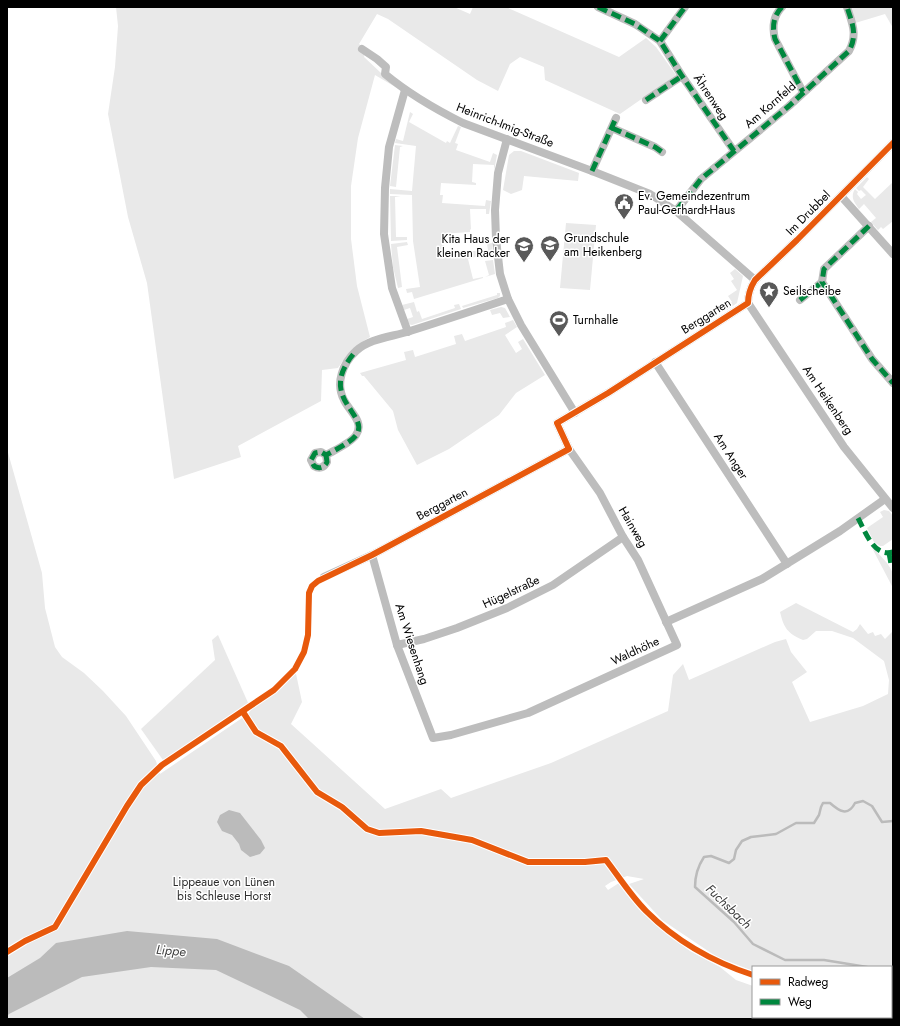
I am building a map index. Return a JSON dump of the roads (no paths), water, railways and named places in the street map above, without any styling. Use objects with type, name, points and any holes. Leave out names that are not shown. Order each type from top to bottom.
[{"type":"street","name":"Ährenweg","points":[[599,7],[635,24],[660,41],[682,76],[734,151]]},
{"type":"street","points":[[660,41],[685,7]]},
{"type":"street","points":[[782,7],[775,18],[773,32],[803,92]]},
{"type":"street","name":"Am Kornfeld","points":[[676,210],[701,179],[789,106],[850,50],[854,33],[847,7]]},
{"type":"street","name":"Heinrich-Imig-Straße","points":[[362,49],[386,67],[385,74],[405,90],[448,116],[650,194],[676,210],[755,280]]},
{"type":"street","name":"Ährenweg","points":[[646,100],[682,76]]},
{"type":"street","points":[[405,90],[389,147],[385,188],[384,234],[392,288],[408,332]]},
{"type":"street","points":[[592,171],[616,118]]},
{"type":"street","points":[[612,128],[655,147],[662,152]]},
{"type":"street","points":[[507,139],[498,173],[495,210],[500,274],[508,299],[521,325],[575,413]]},
{"type":"street","name":"Im Drubbel","points":[[748,303],[748,295],[755,280],[893,143]]},
{"type":"street","points":[[841,196],[893,254]]},
{"type":"street","points":[[869,226],[824,269],[822,282],[872,359],[893,383]]},
{"type":"street","points":[[800,300],[822,282]]},
{"type":"street","points":[[326,455],[352,439],[358,431],[358,422],[344,401],[340,386],[341,377],[346,364],[356,351],[373,341],[408,332],[508,299]]},
{"type":"street","name":"Berggarten","points":[[575,413],[748,303]]},
{"type":"street","name":"Am Heikenberg","points":[[748,303],[844,447],[893,508]]},
{"type":"street","name":"Am Anger","points":[[655,362],[787,564]]},
{"type":"street","name":"Hainweg","points":[[575,413],[557,423],[570,449],[600,493],[623,537],[638,560],[666,622]]},
{"type":"street","name":"Berggarten","points":[[324,577],[372,555],[570,449]]},
{"type":"street","name":"Waldhöhe","points":[[433,738],[451,736],[528,713],[677,645],[666,622],[747,586],[787,564],[840,531],[885,499]]},
{"type":"street","name":"Hügelstraße","points":[[397,645],[424,639],[457,628],[506,608],[553,585],[623,537]]},
{"type":"street","name":"Am Wiesenhang","points":[[372,555],[397,645],[433,738]]},
{"type":"water","points":[[229,810],[240,813],[261,840],[265,848],[260,854],[250,857],[241,850],[239,844],[232,835],[222,831],[217,822],[220,815]]},
{"type":"water","name":"Lippe","points":[[127,931],[217,939],[289,966],[365,1019],[309,1019],[300,1010],[216,970],[151,967],[82,977],[7,1016],[7,978],[40,958],[56,943]]},
{"type":"waterway","name":"Fuchsbach","points":[[861,966],[824,960],[785,960],[753,944],[734,922],[695,887],[696,879],[704,857],[711,856],[729,863],[734,859],[736,850],[742,841],[751,837],[776,834],[796,823],[814,823],[819,815],[823,803],[830,803],[840,810],[846,811],[849,810],[855,803],[863,801],[872,806],[882,822],[893,821]]},
{"type":"place","name":"Ev. Gemeindezentrum Paul-Gerhardt-Haus","points":[[624,220]]},
{"type":"place","name":"Grundschule am Heikenberg","points":[[550,262]]},
{"type":"place","name":"Kita Haus der kleinen Racker","points":[[524,263]]},
{"type":"place","name":"Seilscheibe","points":[[769,308]]},
{"type":"place","name":"Turnhalle","points":[[559,337]]},
{"type":"park label","name":"Lippeaue von Lünen bis Schleuse Horst","points":[[224,889]]}]
